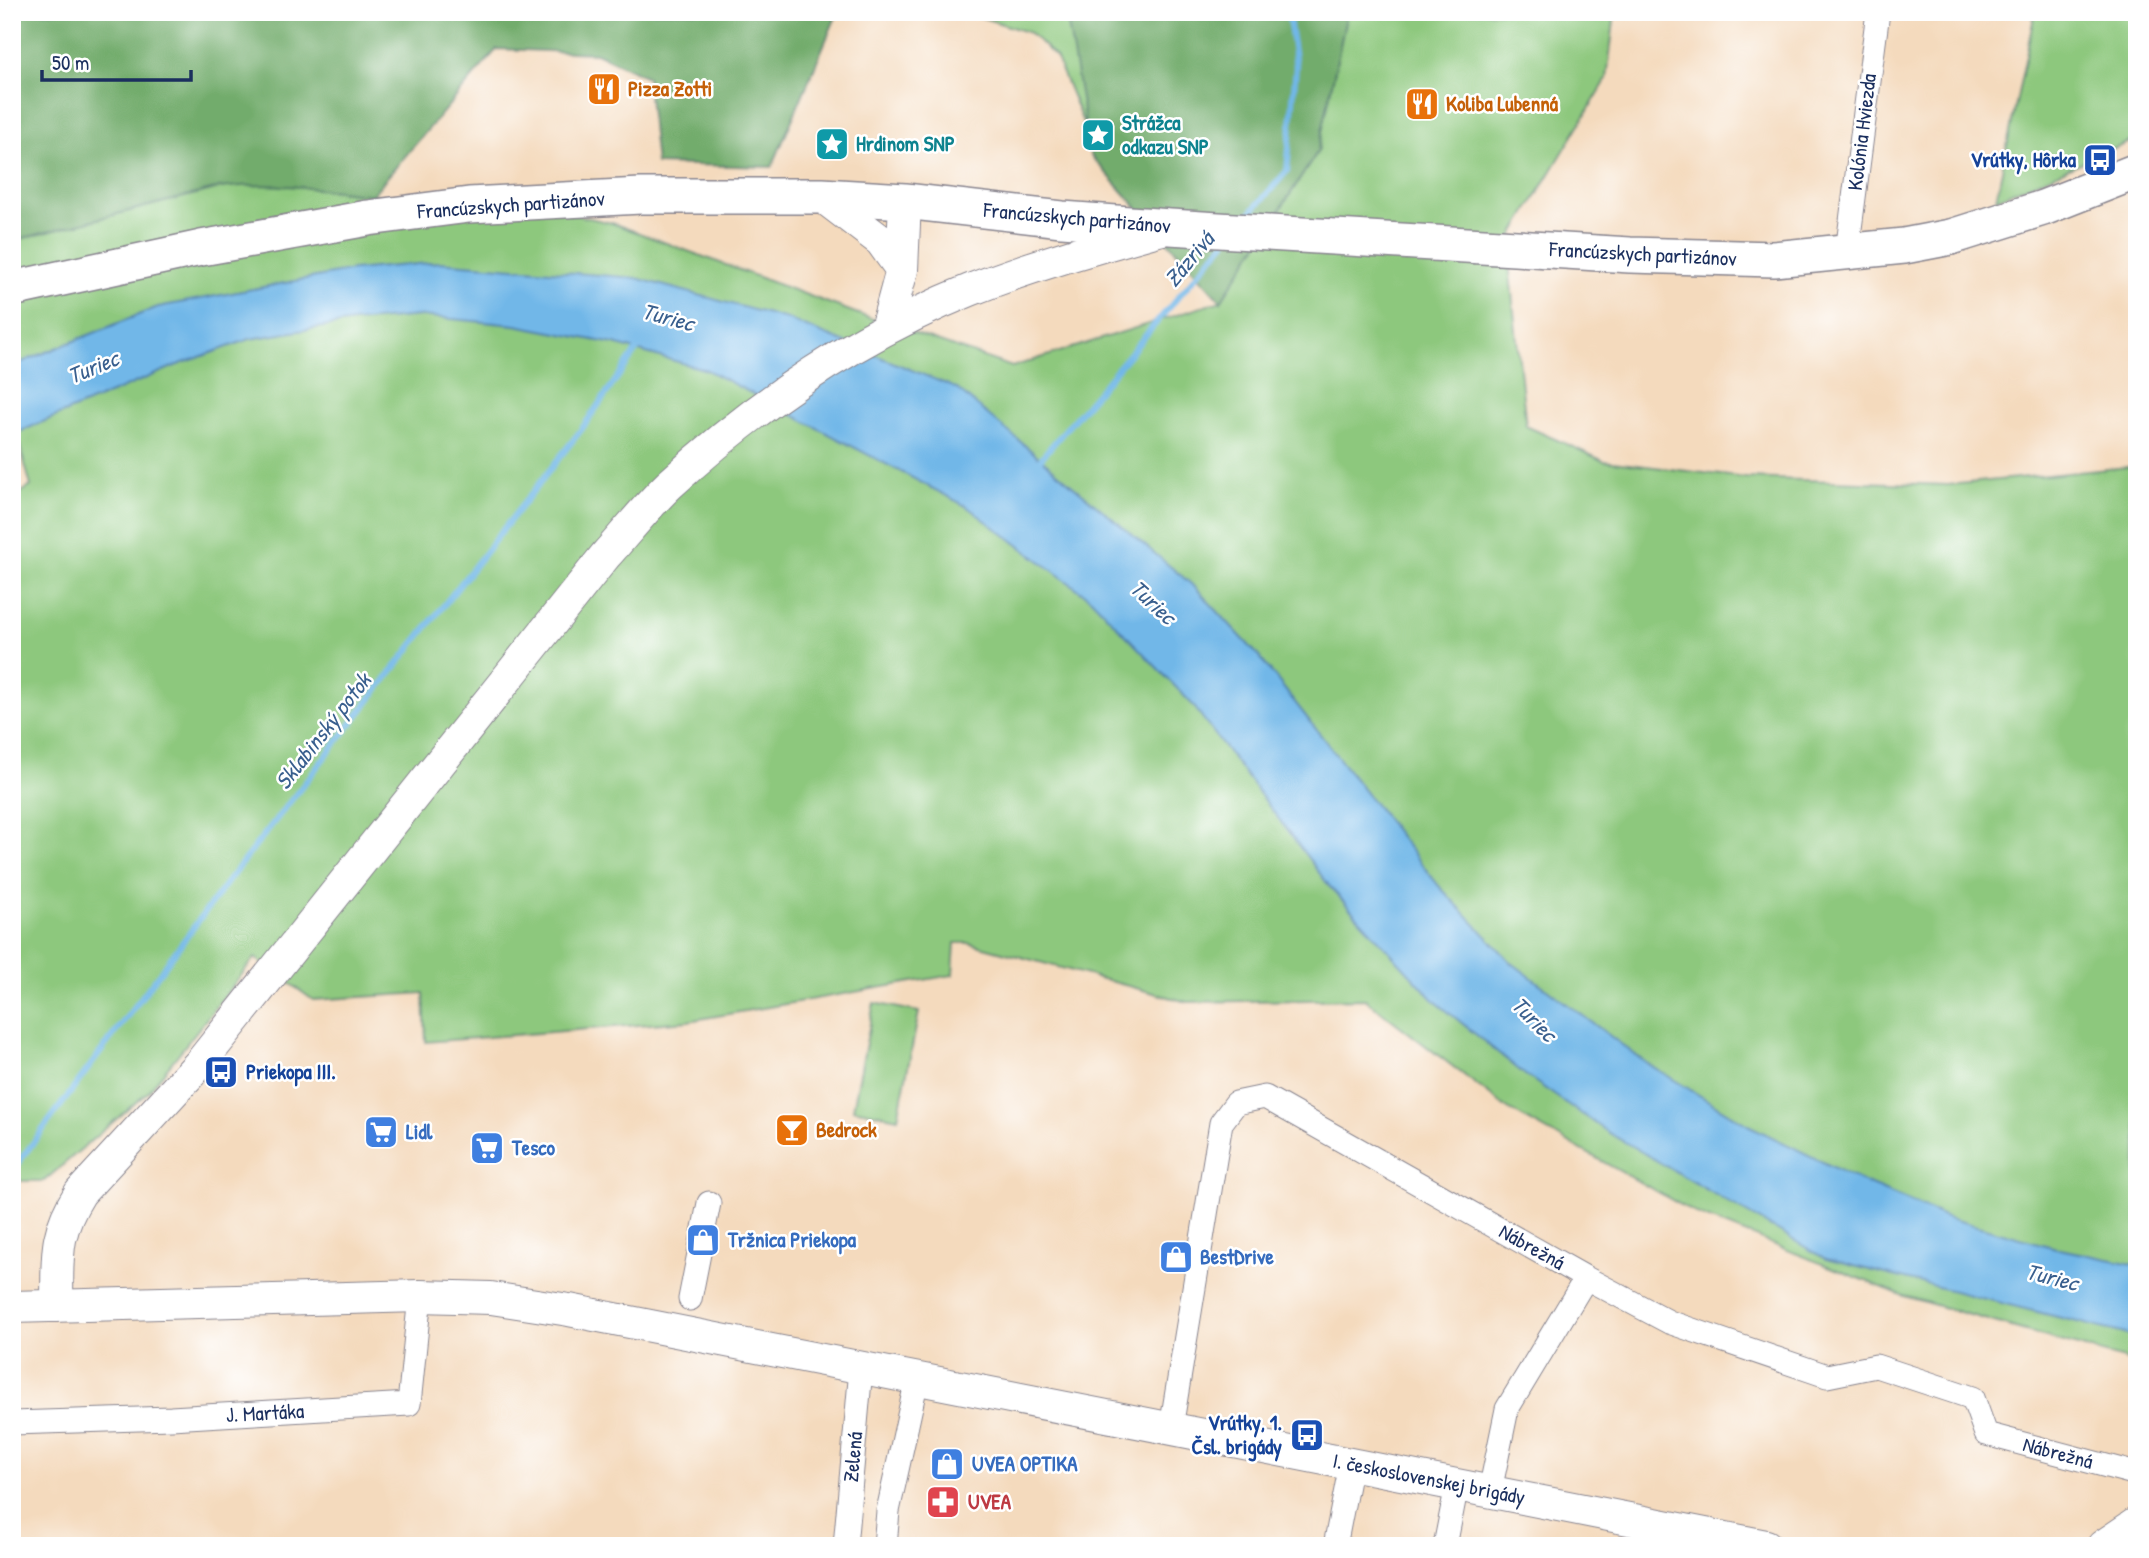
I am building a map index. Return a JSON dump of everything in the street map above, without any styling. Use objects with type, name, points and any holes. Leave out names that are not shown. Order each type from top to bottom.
[{"type":"main road","name":"Francúzskych partizánov","points":[[12,289],[270,235],[368,218],[469,205],[641,196],[822,196],[905,201],[1062,219],[1170,227],[1699,258],[1774,259],[1904,246],[1951,237],[2000,223],[2137,172]]},
{"type":"street","name":"Kolónia Hviezda","points":[[1847,253],[1878,12]]},
{"type":"street","points":[[822,196],[881,241],[902,270]]},
{"type":"street","points":[[877,335],[902,270],[905,201]]},
{"type":"street","points":[[57,1306],[61,1230],[66,1214],[80,1193],[201,1062],[605,556],[667,488],[753,414],[806,377],[877,335],[968,291],[1009,275],[1170,227]]},
{"type":"street","name":"Nábrežná","points":[[1171,1427],[1221,1123],[1236,1103],[1265,1097],[1669,1322],[1827,1376],[1876,1366],[1973,1398],[1986,1434],[2137,1474]]},
{"type":"street","points":[[690,1299],[709,1203]]},
{"type":"street","points":[[1490,1491],[1507,1409],[1586,1278]]},
{"type":"street","name":"I. československej brigády","points":[[12,1307],[421,1297],[491,1298],[1171,1427],[1490,1491],[1675,1537],[1766,1546]]},
{"type":"street","name":"J. Martáka","points":[[12,1423],[170,1418],[409,1404],[421,1297]]},
{"type":"street","name":"Zelená","points":[[845,1546],[861,1369]]},
{"type":"street","name":"Zelená","points":[[884,1546],[888,1511],[918,1379]]},
{"type":"street","points":[[1335,1546],[1352,1464]]},
{"type":"street","points":[[1445,1546],[1457,1485]]},
{"type":"street","points":[[2103,1546],[2132,1531]]},
{"type":"green space","points":[[12,12],[838,12],[772,167],[656,164],[647,77],[596,53],[497,49],[372,195],[277,186],[219,188],[12,241]]},
{"type":"green space","points":[[965,12],[1093,12],[1092,144],[1056,57],[1030,33]]},
{"type":"green space","points":[[1064,12],[1347,12],[1318,151],[1221,301],[1091,156]]},
{"type":"green space","points":[[1347,12],[1615,12],[1607,79],[1507,245],[1526,426],[1604,461],[1746,478],[1948,485],[2137,466],[2137,1363],[1904,1296],[1699,1215],[1508,1109],[1365,999],[1187,1002],[969,943],[955,943],[953,975],[688,1021],[426,1042],[424,993],[313,1000],[255,958],[148,1092],[44,1181],[12,1181],[12,498],[31,486],[12,418],[12,241],[219,188],[254,183],[554,210],[612,223],[861,315],[1012,367],[1221,301],[1318,151]]},
{"type":"green space","points":[[2035,12],[2137,12],[2137,139],[1996,199]]},
{"type":"green space","points":[[874,1003],[919,1012],[898,1118],[853,1109]]},
{"type":"water","name":"Turiec","points":[[439,262],[636,278],[787,319],[956,388],[1196,588],[1257,654],[1439,886],[1512,963],[1645,1062],[1748,1125],[1861,1181],[1952,1219],[2060,1249],[2137,1265],[2137,1337],[1826,1259],[1609,1133],[1524,1074],[1435,1001],[1330,887],[1192,704],[1091,599],[966,506],[707,370],[614,344],[515,325],[420,316],[353,322],[250,339],[175,366],[12,435],[12,366],[158,307],[353,270]]},
{"type":"waterway","name":"Zázrivá","points":[[1246,218],[1287,171],[1296,66],[1288,12]]},
{"type":"waterway","name":"Zázrivá","points":[[1037,463],[1225,242]]},
{"type":"waterway","name":"Sklabinský potok","points":[[12,1171],[231,877],[581,430],[640,345]]},
{"type":"place","name":"Pizza Zotti","points":[[604,89]]},
{"type":"place","name":"Koliba Lubenná","points":[[1422,104]]},
{"type":"place","name":"Strážca odkazu SNP","points":[[1098,135]]},
{"type":"place","name":"Hrdinom SNP","points":[[832,144]]},
{"type":"place","name":"Vrútky, Hôrka","points":[[2100,160]]},
{"type":"place","name":"Priekopa III.","points":[[221,1072]]},
{"type":"place","name":"Bedrock","points":[[792,1130]]},
{"type":"place","name":"Lidl","points":[[381,1132]]},
{"type":"place","name":"Tesco","points":[[487,1148]]},
{"type":"place","name":"Tržnica Priekopa","points":[[703,1240]]},
{"type":"place","name":"BestDrive","points":[[1176,1257]]},
{"type":"place","name":"Vrútky, 1. Čsl. brigády","points":[[1307,1435]]},
{"type":"place","name":"UVEA OPTIKA","points":[[947,1464]]},
{"type":"place","name":"UVEA","points":[[943,1502]]}]
